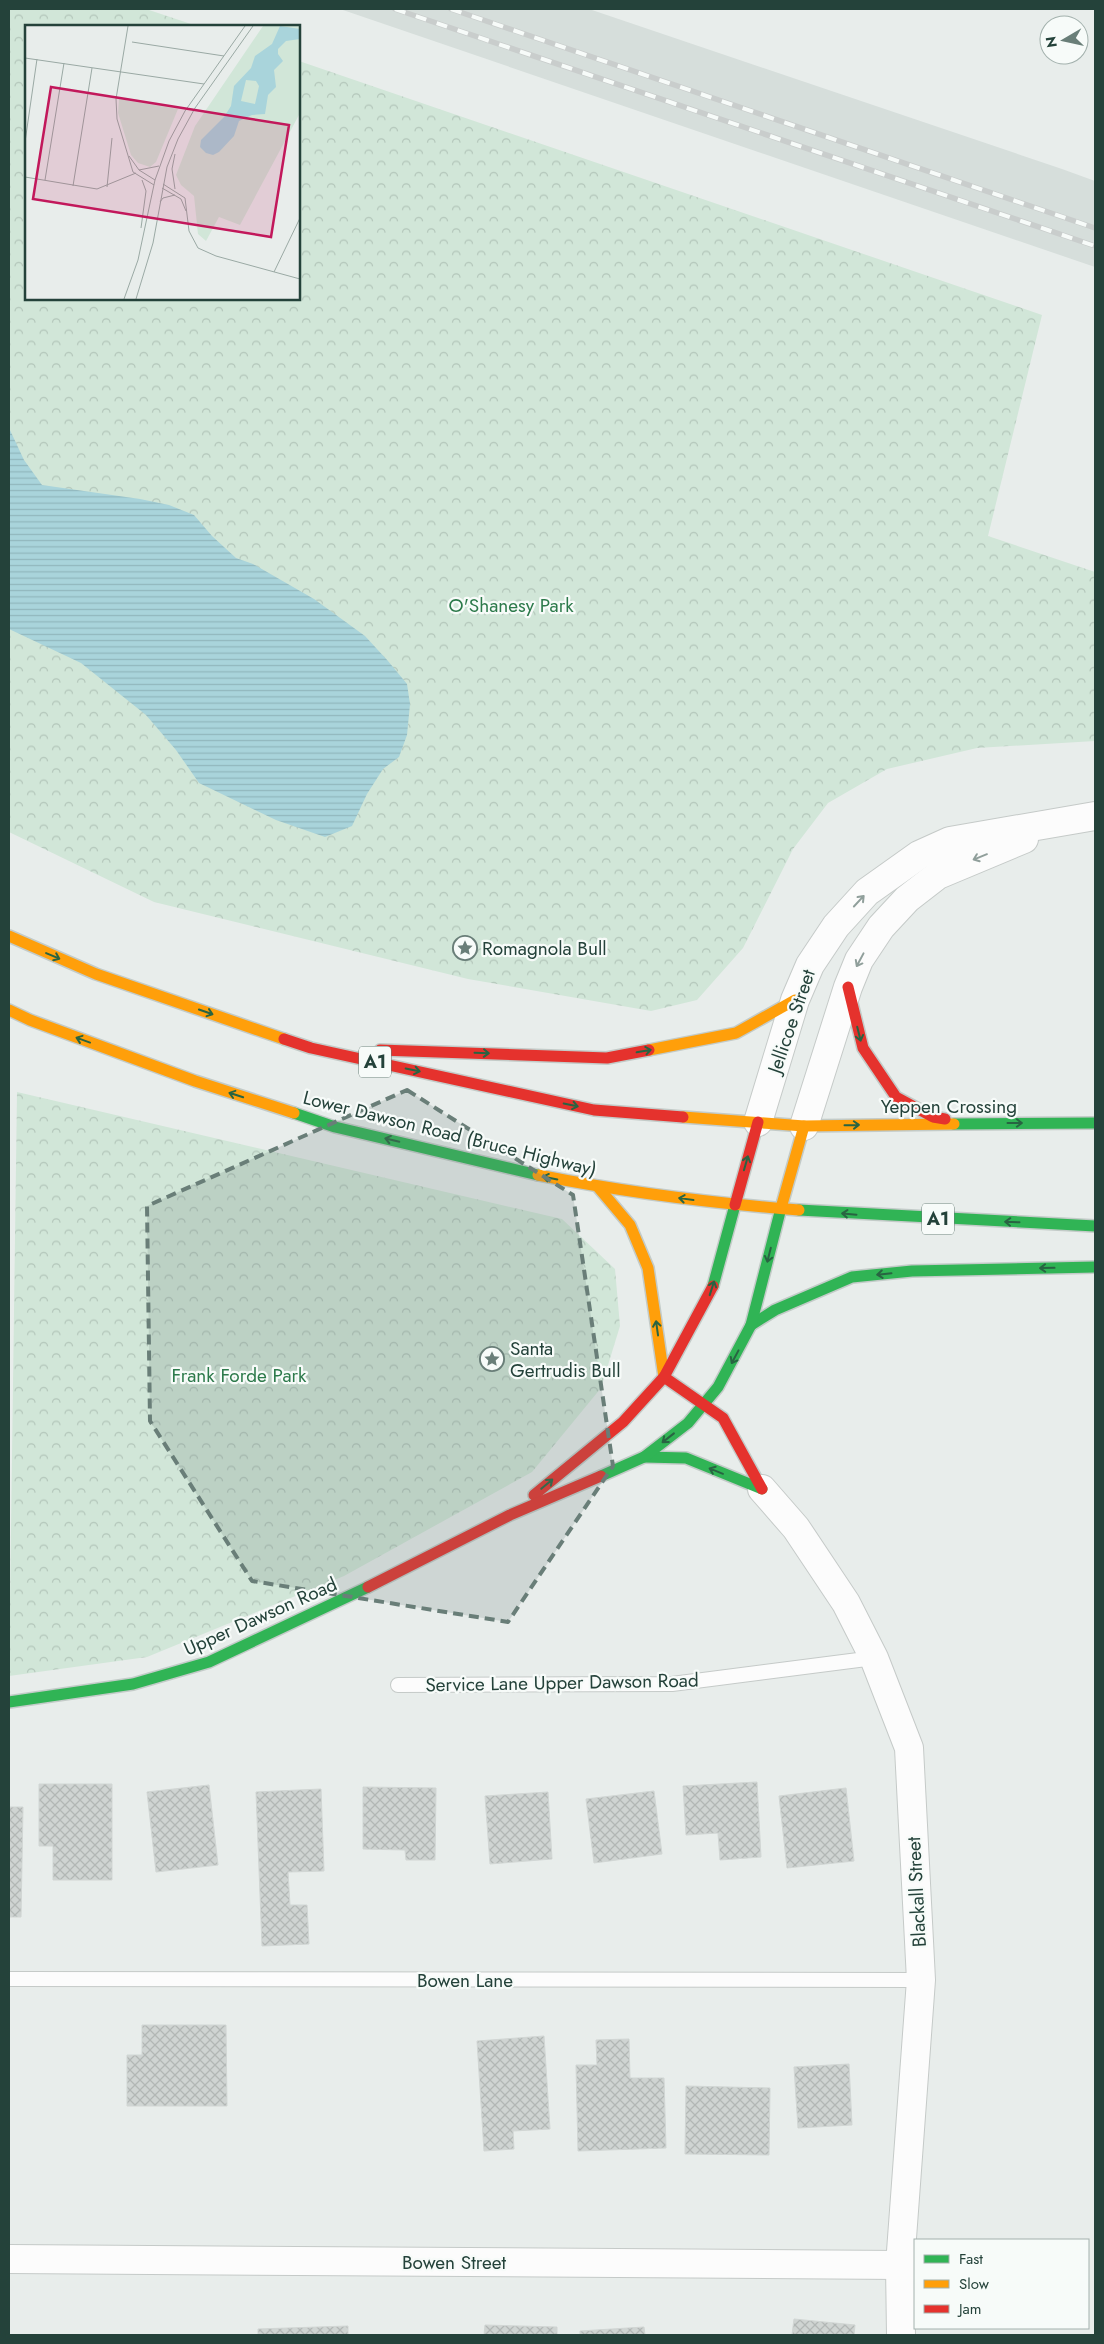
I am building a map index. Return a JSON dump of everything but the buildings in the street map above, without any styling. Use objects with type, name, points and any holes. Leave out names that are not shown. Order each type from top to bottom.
[{"type":"main road","name":"A1","points":[[9,936],[96,974],[311,1048],[594,1110],[804,1126]]},
{"type":"main road","points":[[848,987],[863,1048],[896,1097],[933,1117],[963,1123]]},
{"type":"main road","points":[[311,1048],[607,1058],[736,1033],[794,1000]]},
{"type":"main road","name":"Lower Dawson Road (Bruce Highway)","points":[[9,1010],[30,1020],[195,1081],[335,1127],[537,1175],[598,1187],[735,1205],[781,1208]]},
{"type":"main road","name":"Upper Dawson Road","points":[[510,1515],[624,1422],[664,1377],[711,1292],[758,1122]]},
{"type":"main road","name":"Yeppen Crossing","points":[[804,1126],[1095,1123]]},
{"type":"main road","name":"Upper Dawson Road","points":[[9,1702],[133,1684],[209,1662],[322,1610],[510,1515],[644,1457],[688,1423],[718,1387],[751,1325],[804,1126]]},
{"type":"main road","points":[[598,1187],[630,1225],[648,1268],[664,1377],[723,1418],[762,1488]]},
{"type":"main road","name":"A1","points":[[781,1208],[874,1216],[1095,1226]]},
{"type":"main road","points":[[751,1325],[775,1310],[852,1277],[912,1271],[1095,1267]]},
{"type":"main road","points":[[644,1457],[686,1458],[762,1488]]},
{"type":"street","name":"Jellicoe Street","points":[[804,1126],[848,987],[859,960],[881,927],[908,899],[938,875],[1084,817]]},
{"type":"street","name":"Jellicoe Street","points":[[758,1122],[794,1000],[821,946],[836,926],[867,892],[918,855],[950,841],[1084,817]]},
{"type":"street","name":"Blackall Street","points":[[762,1488],[796,1528],[846,1604],[874,1658],[909,1748],[921,1980],[900,2264],[901,2335]]},
{"type":"street","name":"Bowen Street","points":[[9,2258],[900,2264]]},
{"type":"lane","name":"Service Lane Upper Dawson Road","points":[[398,1684],[672,1684],[874,1658]]},
{"type":"lane","name":"Bowen Lane","points":[[9,1979],[921,1980]]},
{"type":"highlighted area","points":[[407,1090],[573,1195],[613,1466],[508,1622],[252,1581],[150,1421],[147,1206]]},
{"type":"shaded area","points":[[340,9],[589,9],[1062,169],[1095,181],[1095,267]]},
{"type":"green space","name":"O'Shanesy Park","points":[[9,9],[146,9],[194,25],[25,25],[25,300],[300,300],[300,61],[1042,315],[988,536],[1095,572],[1095,741],[977,748],[887,769],[828,803],[793,849],[743,948],[697,1000],[651,1011],[468,979],[154,902],[9,832]]},
{"type":"green space","name":"Frank Forde Park","points":[[17,1092],[562,1219],[615,1269],[620,1326],[601,1388],[532,1472],[344,1576],[147,1657],[9,1676]]},
{"type":"water","points":[[9,428],[24,460],[42,485],[140,499],[169,505],[194,515],[212,536],[236,558],[253,564],[314,599],[365,636],[388,661],[407,684],[410,704],[407,735],[399,757],[383,769],[367,794],[352,826],[325,837],[276,820],[199,783],[176,750],[146,715],[81,663],[9,629]]},
{"type":"railway","points":[[395,9],[1095,246]]},
{"type":"railway","points":[[451,9],[1095,228]]},
{"type":"traffic: fast","points":[[294,1113],[335,1127],[538,1175]]},
{"type":"traffic: fast","points":[[954,1124],[1095,1123]]},
{"type":"traffic: fast","points":[[713,1286],[735,1205]]},
{"type":"traffic: fast","points":[[601,1476],[644,1457],[688,1423],[718,1387],[751,1325],[781,1208]]},
{"type":"traffic: fast","points":[[799,1210],[1095,1226]]},
{"type":"traffic: fast","points":[[751,1325],[775,1310],[852,1277],[912,1271],[1095,1267]]},
{"type":"traffic: fast","points":[[644,1457],[686,1458],[762,1489]]},
{"type":"traffic: fast","points":[[9,1702],[133,1684],[209,1662],[368,1587]]},
{"type":"traffic: slow","points":[[9,936],[96,974],[284,1039]]},
{"type":"traffic: slow","points":[[649,1050],[736,1033],[795,1000]]},
{"type":"traffic: slow","points":[[9,1010],[30,1020],[195,1081],[294,1113]]},
{"type":"traffic: slow","points":[[683,1117],[804,1126],[954,1124]]},
{"type":"traffic: slow","points":[[781,1208],[804,1126]]},
{"type":"traffic: slow","points":[[538,1175],[668,1196],[799,1210]]},
{"type":"traffic: slow","points":[[598,1187],[630,1225],[648,1268],[664,1377]]},
{"type":"traffic: jam","points":[[848,987],[863,1048],[896,1097],[933,1117],[945,1119]]},
{"type":"traffic: jam","points":[[284,1039],[311,1048],[594,1110],[683,1117]]},
{"type":"traffic: jam","points":[[380,1050],[607,1058],[649,1050]]},
{"type":"traffic: jam","points":[[735,1205],[758,1122]]},
{"type":"traffic: jam","points":[[534,1495],[623,1422],[664,1377],[713,1286]]},
{"type":"traffic: jam","points":[[664,1377],[723,1418],[762,1489]]},
{"type":"traffic: jam","points":[[368,1587],[510,1515],[601,1476]]},
{"type":"place","name":"Romagnola Bull","points":[[465,948]]},
{"type":"place","name":"Santa Gertrudis Bull","points":[[492,1359]]}]
